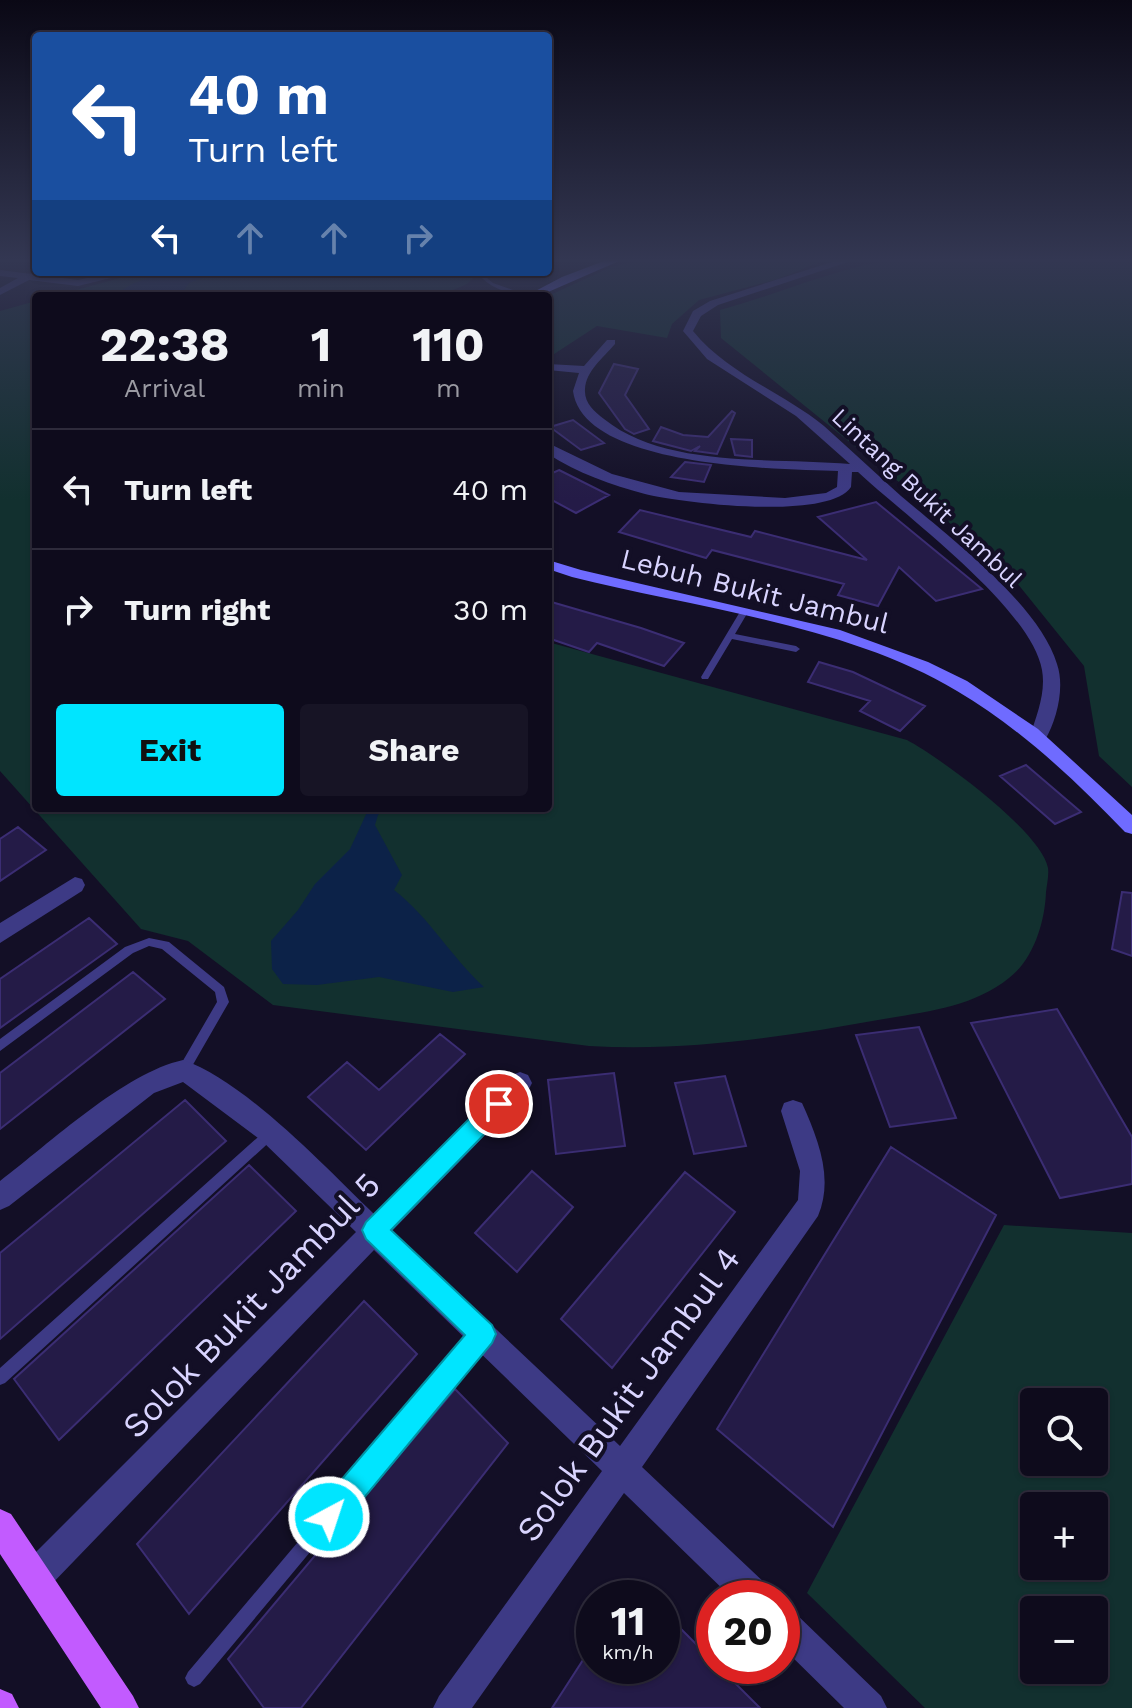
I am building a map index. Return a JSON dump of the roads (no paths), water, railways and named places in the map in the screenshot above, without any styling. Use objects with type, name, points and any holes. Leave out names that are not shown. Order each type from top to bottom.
[{"type":"main road","name":"Lebuh Bukit Jambul","points":[[552,565],[577,574],[834,633],[897,654],[968,688],[1039,736],[1132,827]]},
{"type":"main road","points":[[0,1525],[121,1708]]},
{"type":"street","name":"Lintang Bukit Jambul","points":[[696,341],[709,356],[801,414],[852,467],[986,579],[1035,635],[1048,659],[1053,680],[1050,702],[1039,736]]},
{"type":"street","points":[[552,451],[602,477],[664,494],[751,503],[826,498],[843,489],[852,467],[688,456],[635,444],[597,423],[580,403],[579,386],[611,342]]},
{"type":"street","points":[[552,367],[588,370]]},
{"type":"street","points":[[0,934],[75,885]]},
{"type":"street","points":[[0,1197],[145,1085],[165,1075],[183,1071],[198,1076],[271,1133],[737,1580]]},
{"type":"street","name":"Solok Bukit Jambul 5","points":[[35,1577],[520,1083]]},
{"type":"street","name":"Solok Bukit Jambul 4","points":[[451,1708],[809,1207],[815,1193],[814,1176],[793,1111]]},
{"type":"street","points":[[800,1641],[869,1708]]},
{"type":"lane","points":[[705,677],[744,612]]},
{"type":"lane","points":[[731,636],[796,649]]},
{"type":"lane","points":[[0,1046],[129,950],[149,942],[165,945],[220,990],[223,1002],[183,1071]]},
{"type":"lane","points":[[0,1378],[271,1133]]},
{"type":"lane","points":[[194,1678],[483,1334]]},
{"type":"water","points":[[367,812],[381,812],[375,825],[402,875],[394,890],[419,913],[484,987],[453,992],[379,977],[317,985],[283,984],[272,969],[271,941],[298,910],[315,884],[350,849]]}]
